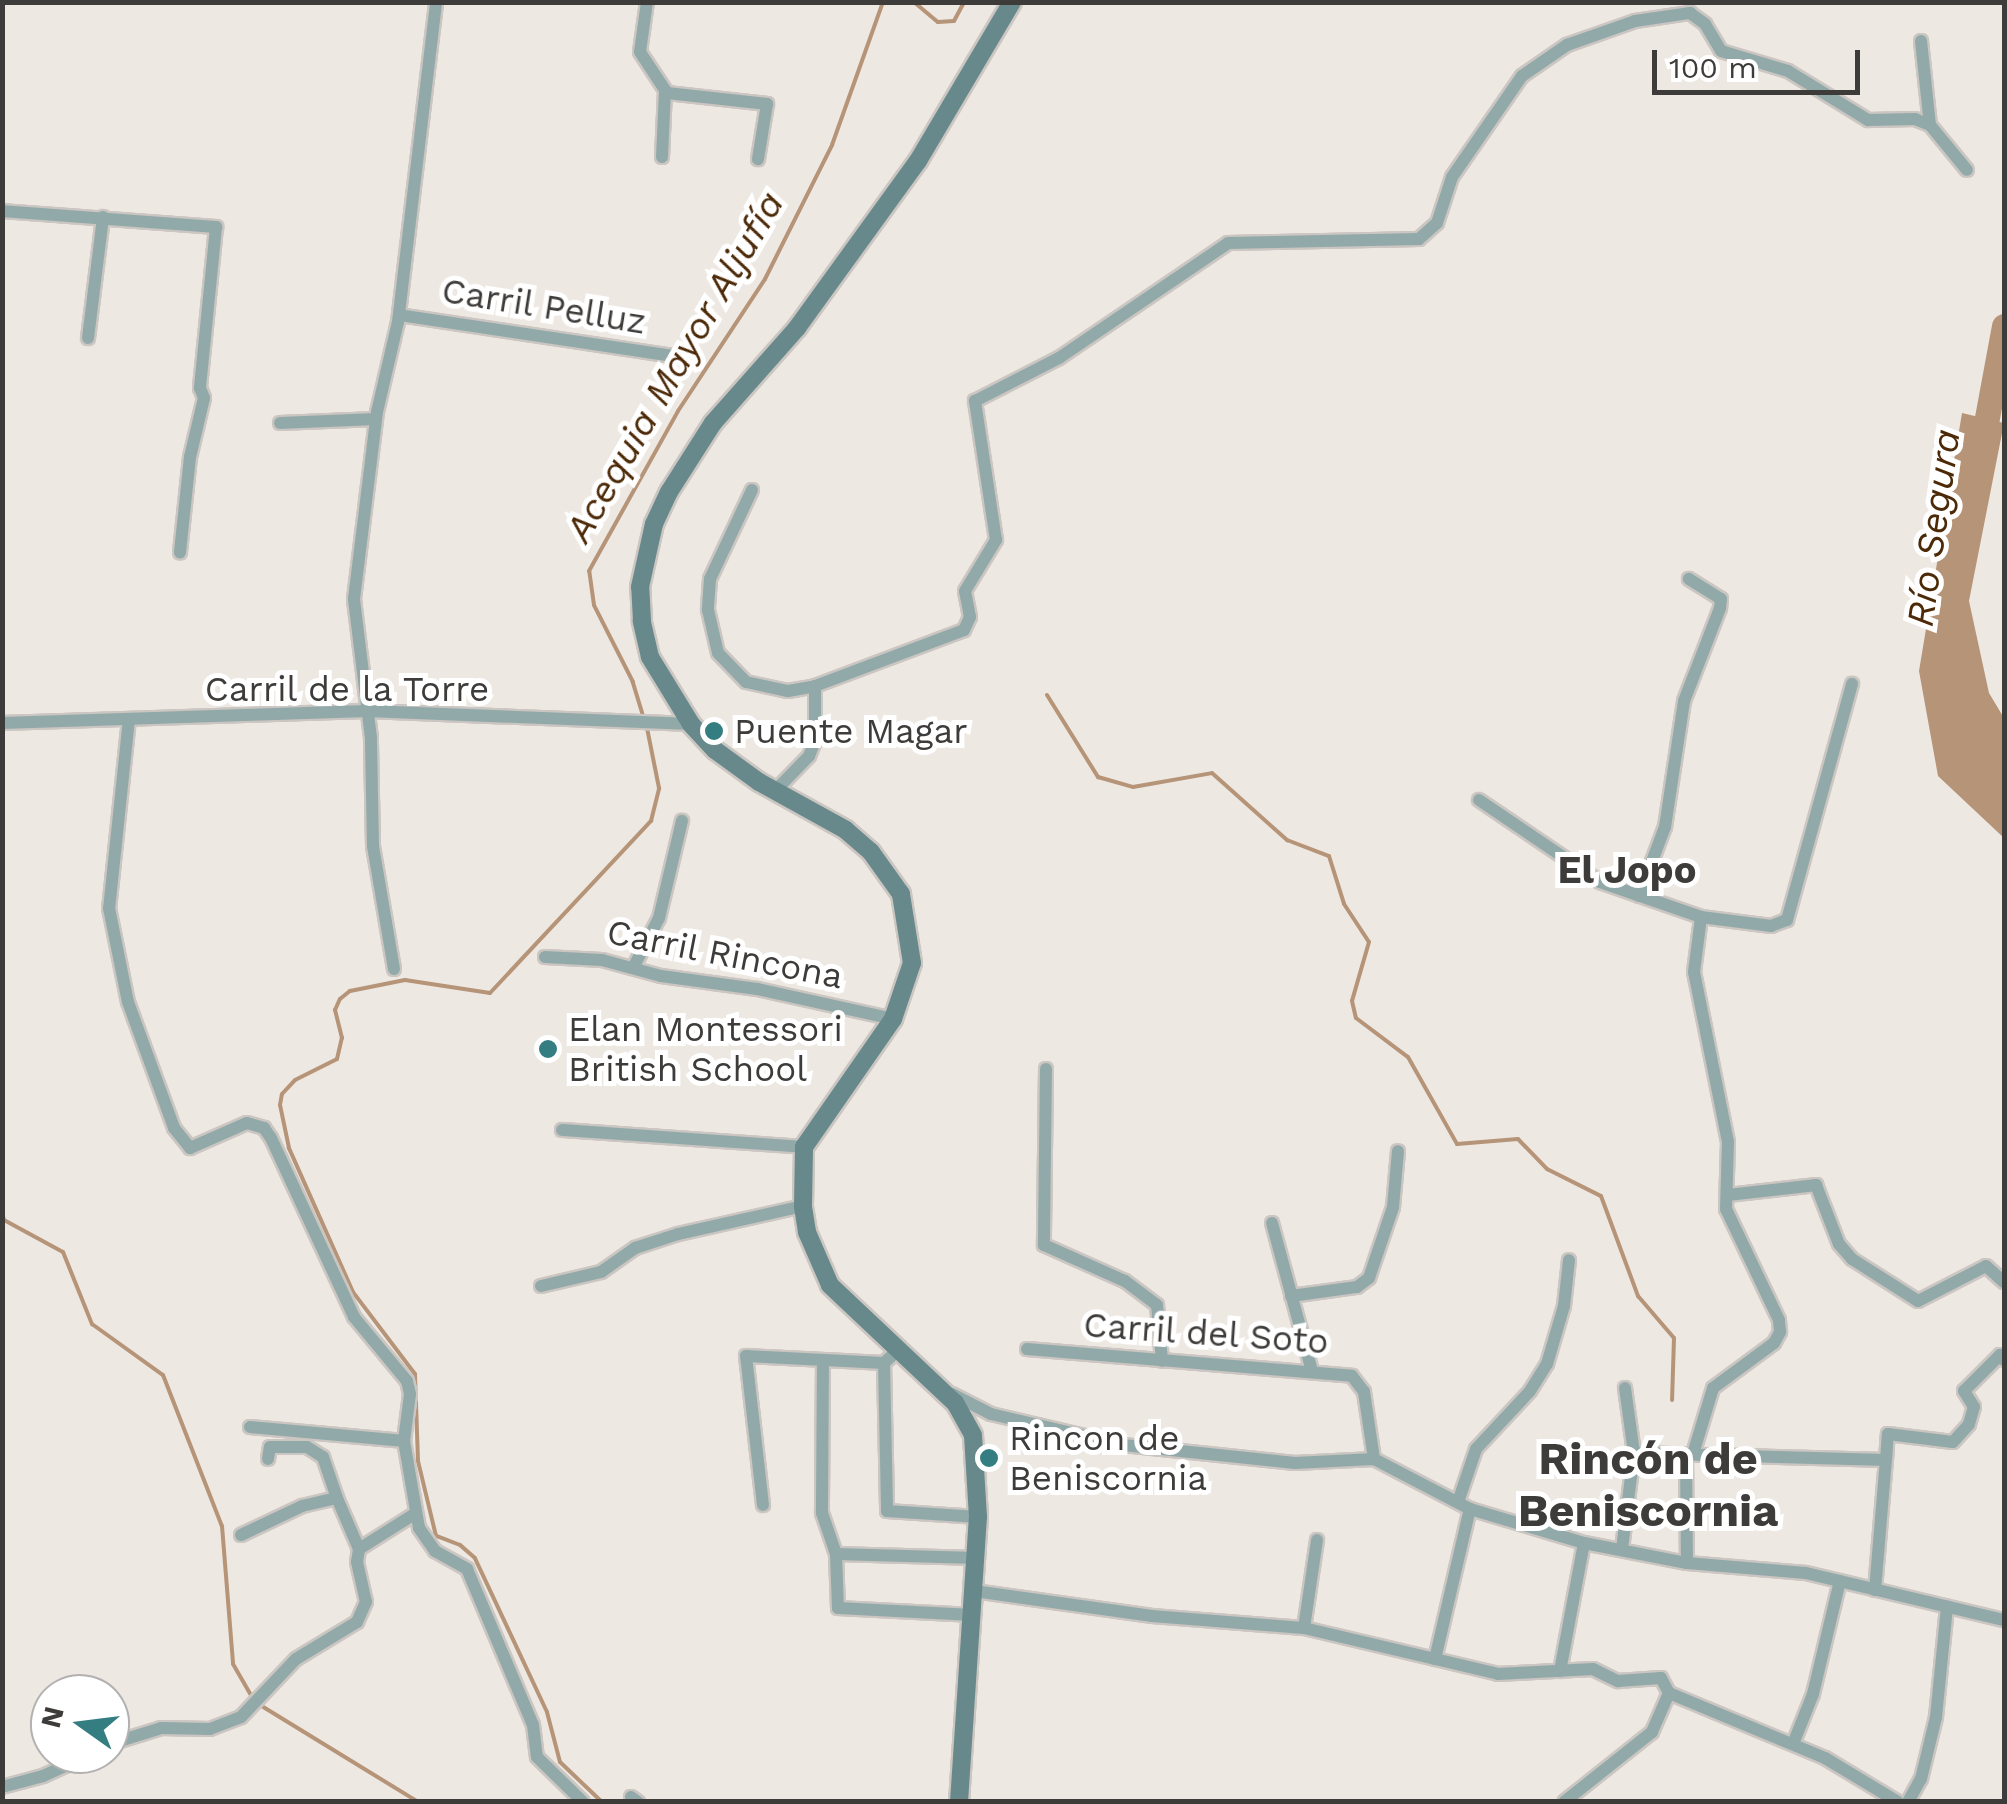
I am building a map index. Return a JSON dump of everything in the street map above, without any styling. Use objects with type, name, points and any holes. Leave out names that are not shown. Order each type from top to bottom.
[{"type":"main road","points":[[959,1802],[976,1558],[977,1452],[965,1414],[938,1385],[891,1357],[830,1285],[807,1232],[803,1206],[804,1147],[893,1019],[912,964],[902,894],[871,852],[846,830],[775,791],[715,750],[691,724],[650,657],[642,621],[644,560],[654,524],[713,424],[797,328],[918,161],[1012,2]]},
{"type":"street","points":[[394,969],[373,846],[367,711],[354,599],[376,419],[399,314],[436,2]]},
{"type":"street","points":[[647,2],[640,52],[665,91],[662,157]]},
{"type":"street","points":[[752,490],[710,579],[708,610],[718,653],[746,682],[788,691],[815,686],[964,630],[970,617],[965,591],[996,540],[975,401],[1059,358],[1228,243],[1419,239],[1437,223],[1452,177],[1522,76],[1568,45],[1612,27],[1690,13],[1705,24],[1721,51],[1788,71],[1822,88],[1868,120],[1915,119],[1930,125],[1967,170]]},
{"type":"street","points":[[1921,41],[1930,125]]},
{"type":"street","points":[[665,91],[766,104],[758,159]]},
{"type":"street","points":[[2,211],[216,228],[200,388],[204,398],[190,457],[180,552]]},
{"type":"street","points":[[88,338],[103,217]]},
{"type":"street","name":"Carril Pelluz","points":[[399,314],[679,357]]},
{"type":"street","points":[[280,423],[376,419]]},
{"type":"street","points":[[1640,896],[1665,827],[1684,701],[1720,608],[1721,600],[1689,579]]},
{"type":"street","points":[[1479,800],[1600,882],[1701,918],[1771,926],[1786,920],[1852,684]]},
{"type":"street","points":[[775,791],[809,756],[815,741],[815,686]]},
{"type":"street","name":"Carril de la Torre","points":[[2,723],[367,711],[691,724]]},
{"type":"street","points":[[129,720],[109,908],[128,1002],[174,1128],[190,1148],[247,1123],[264,1128],[354,1317],[407,1381],[410,1394],[404,1441],[416,1513],[426,1542],[467,1569],[533,1725],[537,1757],[582,1802]]},
{"type":"street","points":[[633,968],[660,918],[682,820]]},
{"type":"street","points":[[1687,1563],[1689,1454],[1713,1388],[1774,1343],[1780,1332],[1779,1320],[1726,1209],[1728,1142],[1694,972],[1701,918]]},
{"type":"street","name":"Carril Rincona","points":[[545,957],[602,960],[826,1002],[893,1019]]},
{"type":"street","points":[[1046,1069],[1044,1245],[1125,1282],[1157,1305],[1162,1361]]},
{"type":"street","points":[[562,1130],[804,1147]]},
{"type":"street","points":[[1291,1296],[1364,1284],[1374,1268],[1393,1207],[1398,1151]]},
{"type":"street","points":[[1728,1195],[1816,1186],[1846,1251],[1878,1278],[1918,1301],[1986,1266],[2004,1282]]},
{"type":"street","points":[[541,1286],[601,1272],[635,1248],[678,1234],[803,1206]]},
{"type":"street","points":[[1272,1223],[1312,1370]]},
{"type":"street","points":[[1435,1660],[1476,1449],[1530,1391],[1547,1364],[1564,1306],[1569,1260]]},
{"type":"street","name":"Carril del Soto","points":[[1027,1349],[1343,1374],[1361,1383],[1374,1459]]},
{"type":"street","points":[[1875,1590],[1888,1434],[1953,1442],[1969,1424],[1974,1407],[1964,1392],[2000,1355],[2004,1360]]},
{"type":"street","points":[[763,1506],[746,1356],[824,1360],[891,1357],[888,1512],[978,1517]]},
{"type":"street","points":[[824,1360],[822,1514],[836,1554],[838,1608],[973,1615]]},
{"type":"street","points":[[938,1385],[991,1414],[1123,1446],[1306,1463],[1374,1459],[1464,1505],[1584,1544],[1687,1563],[1806,1573],[2004,1620]]},
{"type":"street","points":[[1622,1549],[1634,1453],[1625,1388]]},
{"type":"street","points":[[977,1452],[980,1423],[991,1414]]},
{"type":"street","points":[[250,1427],[404,1441]]},
{"type":"street","points":[[130,1738],[162,1728],[210,1730],[241,1717],[296,1659],[357,1622],[364,1613],[359,1548],[322,1457],[307,1447],[270,1447],[268,1459]]},
{"type":"street","points":[[1634,1453],[1886,1460]]},
{"type":"street","points":[[242,1535],[302,1506],[337,1498]]},
{"type":"street","points":[[359,1548],[416,1513]]},
{"type":"street","points":[[1304,1628],[1317,1540]]},
{"type":"street","points":[[1560,1671],[1584,1544]]},
{"type":"street","points":[[836,1554],[976,1558]]},
{"type":"street","points":[[1793,1744],[1814,1694],[1840,1581]]},
{"type":"street","points":[[974,1591],[1138,1614],[1304,1628],[1498,1674],[1600,1670],[1624,1682],[1661,1678],[1669,1693],[1793,1744],[1898,1802]]},
{"type":"street","points":[[1908,1802],[1921,1779],[1936,1718],[1947,1607]]},
{"type":"street","points":[[1564,1802],[1652,1732],[1669,1693]]},
{"type":"street","points":[[2,1787],[48,1774]]},
{"type":"shaded area","points":[[1962,413],[2004,423],[1969,601],[1989,693],[2004,718],[2004,838],[1938,776],[1919,671]]},
{"type":"waterway","name":"Acequia Mayor Aljufía","points":[[644,719],[633,682],[594,605],[589,571],[678,411],[765,279],[832,145],[883,2]]},
{"type":"waterway","name":"Acequia Mayor Aljufía","points":[[914,2],[938,22],[954,21],[964,2]]},
{"type":"waterway","name":"Río Segura","points":[[1981,450],[2004,326]]},
{"type":"waterway","points":[[1047,695],[1098,777],[1133,787],[1212,773],[1287,840],[1329,856],[1344,904],[1369,942],[1352,1001],[1356,1018],[1408,1057],[1457,1144],[1518,1139],[1547,1169],[1601,1196],[1638,1296],[1674,1338],[1672,1400]]},
{"type":"waterway","name":"Acequia Mayor Aljufía","points":[[602,1802],[560,1762],[547,1712],[475,1558],[460,1545],[436,1536],[418,1461],[415,1374],[353,1292],[289,1148],[280,1105],[282,1094],[295,1080],[337,1059],[342,1038],[335,1010],[350,991],[405,980],[490,993],[651,821],[659,788],[647,728]]},
{"type":"waterway","points":[[2,1213],[4,1220],[63,1252],[92,1324],[163,1375],[222,1526],[233,1664],[252,1697]]},
{"type":"waterway","points":[[260,1705],[418,1802]]},
{"type":"place","name":"Puente Magar","points":[[714,731]]},
{"type":"place","name":"Elan Montessori British School","points":[[548,1049]]},
{"type":"place","name":"Rincon de Beniscornia","points":[[989,1458]]},
{"type":"district","name":"El Jopo","points":[[1627,871]]},
{"type":"district","name":"Rincón de Beniscornia","points":[[1648,1485]]}]
